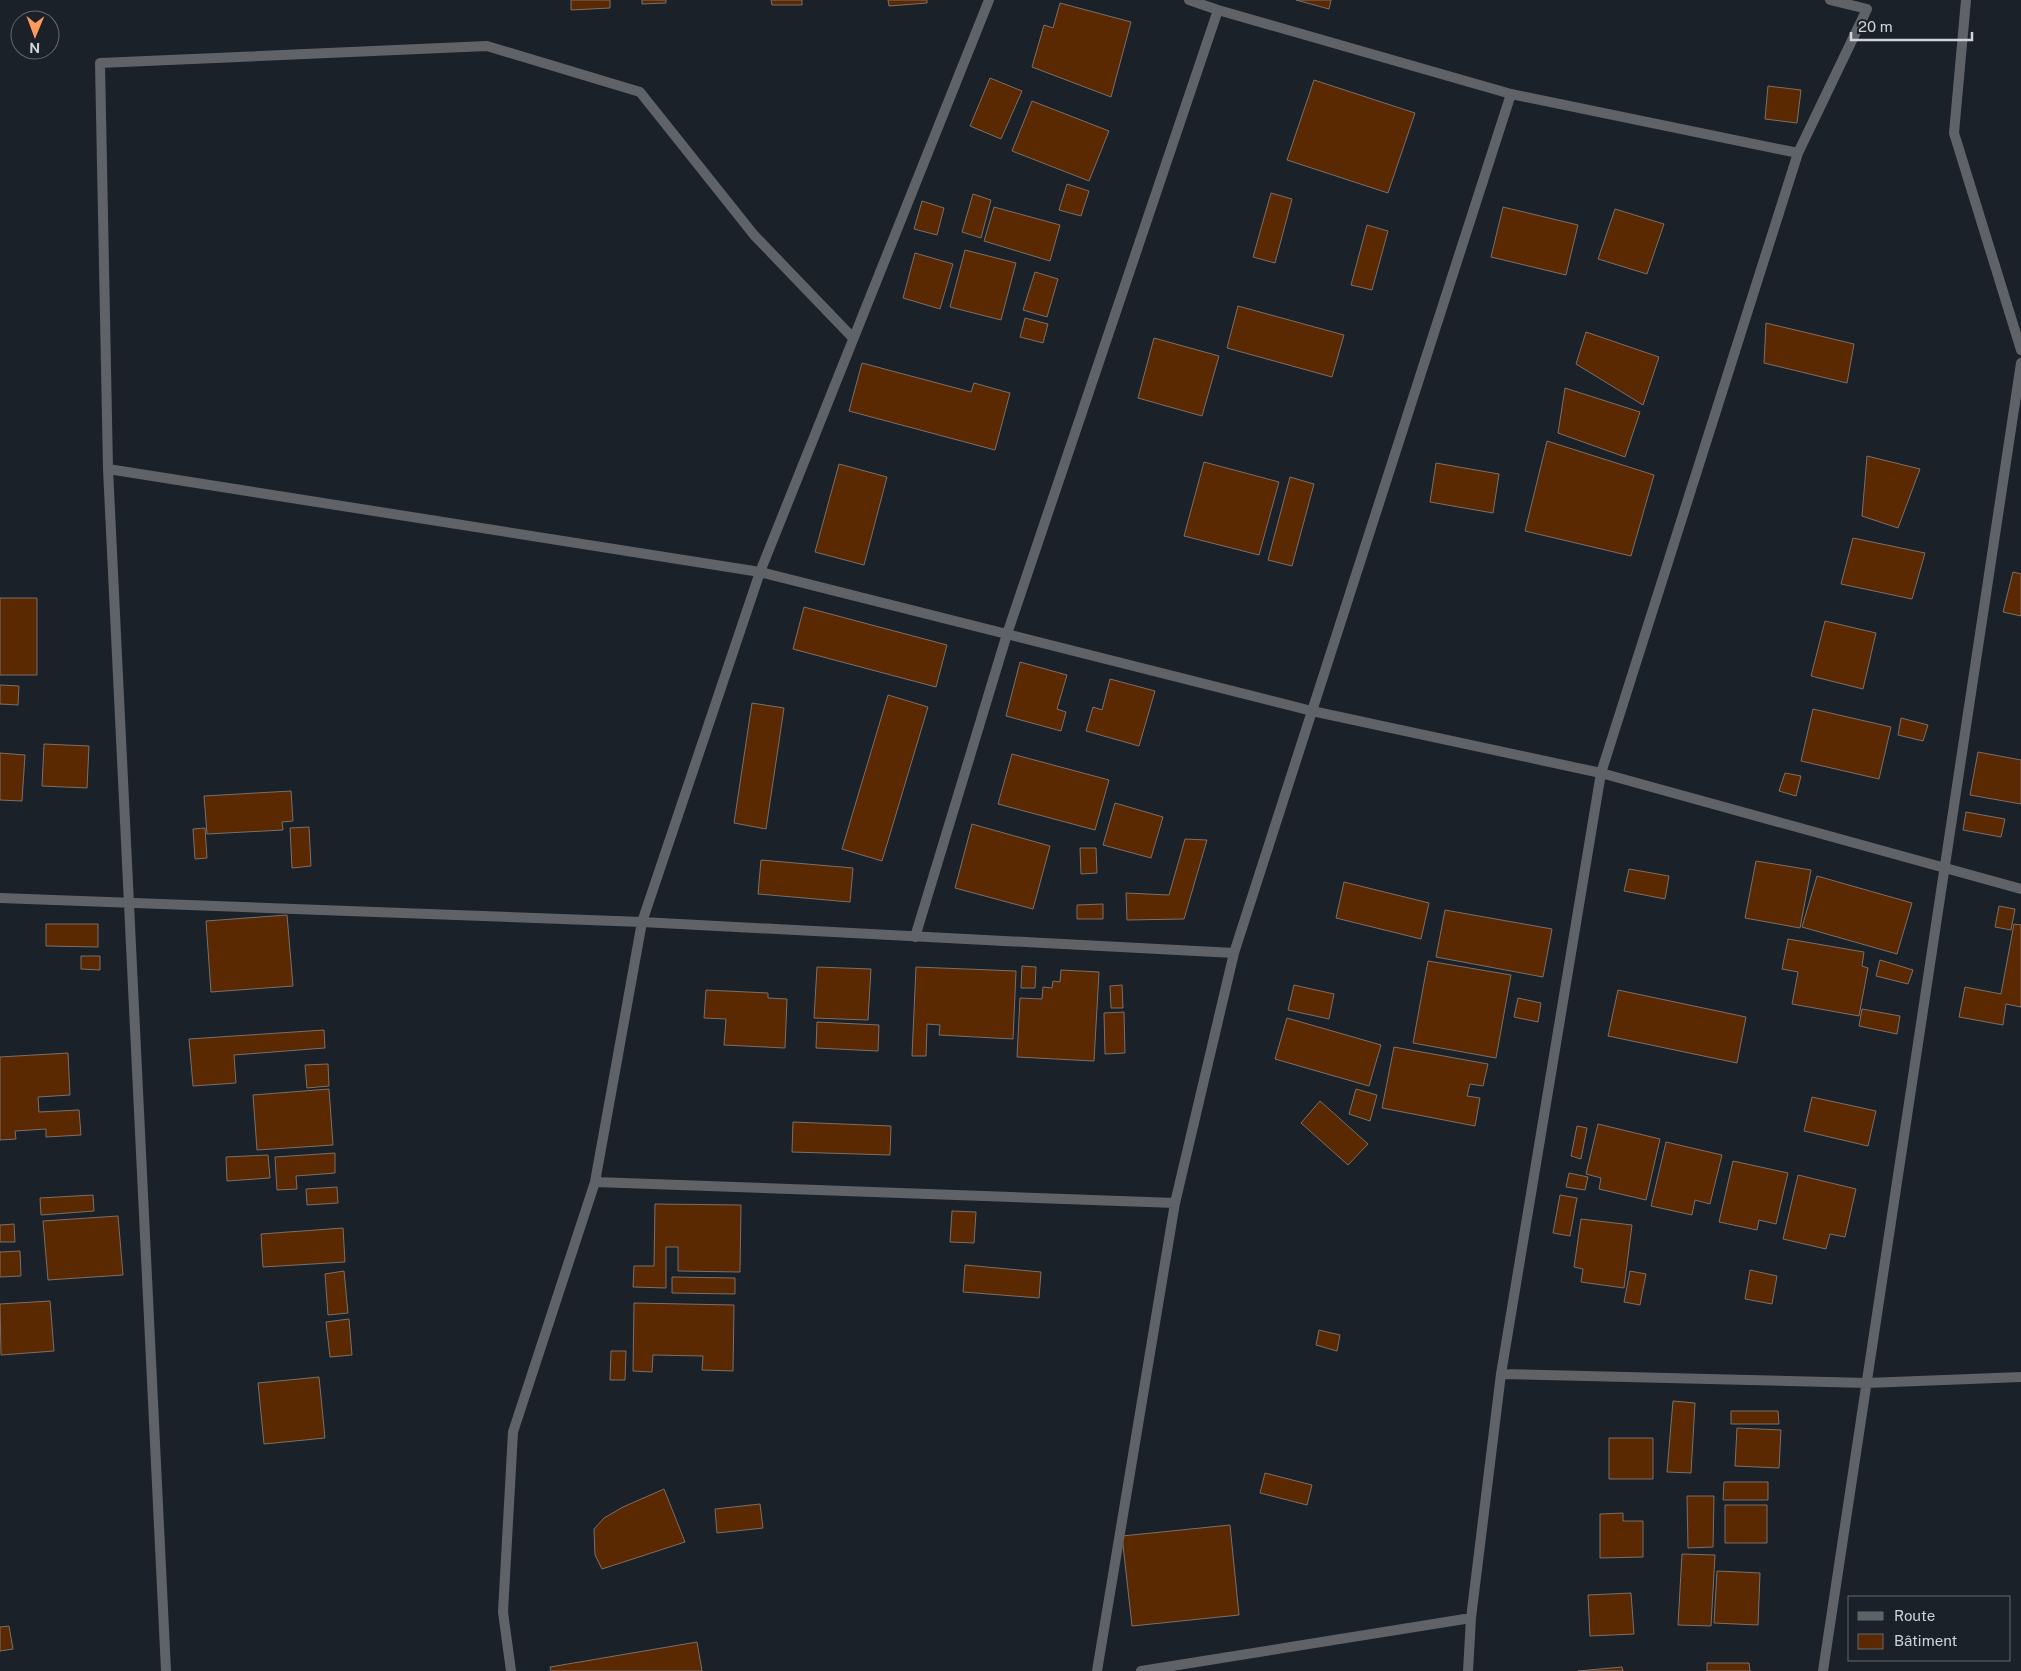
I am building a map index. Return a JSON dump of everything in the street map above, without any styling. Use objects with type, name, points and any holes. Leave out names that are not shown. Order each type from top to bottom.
[{"type":"street","points":[[511,1671],[503,1612],[513,1432],[595,1182],[642,922],[760,572],[989,0]]},
{"type":"street","points":[[1189,0],[1511,94],[1798,153]]},
{"type":"street","points":[[1468,1671],[1471,1618],[1501,1374],[1601,773],[1798,153],[1867,9],[1830,0]]},
{"type":"street","points":[[1966,0],[1954,132],[2021,350]]},
{"type":"street","points":[[915,937],[1006,634],[1218,10]]},
{"type":"street","points":[[166,1671],[127,904],[108,468],[100,63],[487,46],[640,92],[754,234],[853,338]]},
{"type":"street","points":[[1097,1671],[1176,1203],[1234,953],[1511,94]]},
{"type":"street","points":[[1823,1671],[2021,362]]},
{"type":"street","points":[[108,468],[760,572],[1312,710],[1601,773],[2021,889]]},
{"type":"street","points":[[0,898],[642,922],[1234,953]]},
{"type":"street","points":[[595,1182],[1176,1203]]},
{"type":"street","points":[[1501,1374],[1867,1383],[2021,1377]]},
{"type":"street","points":[[1140,1671],[1471,1618]]},
{"type":"building","points":[[571,0],[610,0],[610,8],[571,10]]},
{"type":"building","points":[[642,0],[666,0],[666,3],[642,4]]},
{"type":"building","points":[[771,0],[802,0],[802,5],[772,5]]},
{"type":"building","points":[[888,0],[927,0],[927,3],[889,6]]},
{"type":"building","points":[[1296,0],[1331,0],[1329,9]]},
{"type":"building","points":[[1060,3],[1131,22],[1111,97],[1032,67],[1044,25],[1053,28]]},
{"type":"building","points":[[990,78],[1022,91],[1001,139],[970,126]]},
{"type":"building","points":[[1314,80],[1415,113],[1388,193],[1287,160]]},
{"type":"building","points":[[1768,86],[1801,90],[1797,123],[1765,119]]},
{"type":"building","points":[[1032,101],[1109,131],[1089,181],[1012,151]]},
{"type":"building","points":[[1067,184],[1089,191],[1081,216],[1059,210]]},
{"type":"building","points":[[1271,193],[1292,199],[1275,263],[1253,257]]},
{"type":"building","points":[[973,194],[991,200],[981,238],[962,232]]},
{"type":"building","points":[[922,201],[944,208],[937,235],[914,229]]},
{"type":"building","points":[[994,207],[1060,225],[1050,261],[984,241]]},
{"type":"building","points":[[1503,207],[1578,225],[1566,275],[1491,257]]},
{"type":"building","points":[[1615,209],[1664,224],[1647,274],[1598,259]]},
{"type":"building","points":[[1367,225],[1388,231],[1372,290],[1351,285]]},
{"type":"building","points":[[965,250],[1016,263],[1001,320],[950,307]]},
{"type":"building","points":[[915,253],[953,264],[940,309],[903,298]]},
{"type":"building","points":[[1035,272],[1058,279],[1047,317],[1023,310]]},
{"type":"building","points":[[1238,306],[1344,335],[1332,377],[1227,348]]},
{"type":"building","points":[[1025,318],[1048,324],[1043,343],[1020,337]]},
{"type":"building","points":[[1766,323],[1854,344],[1847,383],[1764,363]]},
{"type":"building","points":[[1586,332],[1659,357],[1643,405],[1576,364]]},
{"type":"building","points":[[1154,338],[1219,356],[1202,416],[1138,398]]},
{"type":"building","points":[[862,363],[971,392],[974,383],[1010,393],[995,450],[849,411]]},
{"type":"building","points":[[1565,388],[1640,412],[1625,457],[1558,433]]},
{"type":"building","points":[[1547,441],[1654,475],[1631,556],[1525,531]]},
{"type":"building","points":[[1867,456],[1920,469],[1898,528],[1862,516]]},
{"type":"building","points":[[1204,462],[1279,482],[1259,555],[1184,536]]},
{"type":"building","points":[[1436,463],[1499,474],[1493,513],[1430,502]]},
{"type":"building","points":[[839,464],[887,477],[864,565],[815,552]]},
{"type":"building","points":[[1290,477],[1314,484],[1292,566],[1268,560]]},
{"type":"building","points":[[1853,538],[1925,553],[1912,599],[1841,584]]},
{"type":"building","points":[[2013,572],[2021,574],[2021,616],[2003,612]]},
{"type":"building","points":[[0,598],[37,598],[37,675],[0,675]]},
{"type":"building","points":[[804,607],[947,645],[936,687],[793,649]]},
{"type":"building","points":[[1825,621],[1876,633],[1863,689],[1811,676]]},
{"type":"building","points":[[1020,662],[1067,675],[1057,709],[1066,712],[1061,731],[1006,716]]},
{"type":"building","points":[[1110,679],[1155,691],[1139,746],[1086,731],[1093,707],[1102,710]]},
{"type":"building","points":[[0,685],[19,686],[18,705],[0,704]]},
{"type":"building","points":[[888,695],[928,707],[882,861],[842,849]]},
{"type":"building","points":[[752,703],[784,708],[766,829],[734,823]]},
{"type":"building","points":[[1813,709],[1891,727],[1879,779],[1801,761]]},
{"type":"building","points":[[1901,718],[1928,725],[1923,741],[1898,735]]},
{"type":"building","points":[[44,744],[89,746],[87,788],[42,786]]},
{"type":"building","points":[[1978,752],[2021,760],[2021,804],[1970,795]]},
{"type":"building","points":[[0,753],[25,755],[22,801],[0,800]]},
{"type":"building","points":[[1012,754],[1109,780],[1095,830],[998,804]]},
{"type":"building","points":[[1785,773],[1801,776],[1796,796],[1779,791]]},
{"type":"building","points":[[291,791],[293,821],[282,822],[283,830],[207,834],[204,796]]},
{"type":"building","points":[[1115,803],[1163,817],[1151,858],[1103,845]]},
{"type":"building","points":[[1966,812],[2005,819],[2001,837],[1963,830]]},
{"type":"building","points":[[972,824],[1050,846],[1033,909],[955,888]]},
{"type":"building","points":[[309,827],[311,866],[292,868],[290,828]]},
{"type":"building","points":[[205,828],[207,858],[195,859],[193,829]]},
{"type":"building","points":[[1185,839],[1207,840],[1184,919],[1127,920],[1126,893],[1169,895]]},
{"type":"building","points":[[1080,848],[1096,848],[1097,873],[1081,874]]},
{"type":"building","points":[[761,860],[853,868],[850,902],[758,894]]},
{"type":"building","points":[[1756,861],[1811,870],[1800,928],[1745,918]]},
{"type":"building","points":[[1629,869],[1669,876],[1665,899],[1624,891]]},
{"type":"building","points":[[1817,876],[1912,903],[1897,954],[1802,927]]},
{"type":"building","points":[[1344,882],[1429,903],[1421,939],[1336,918]]},
{"type":"building","points":[[1103,904],[1103,919],[1077,919],[1077,905]]},
{"type":"building","points":[[1999,906],[2015,909],[2011,930],[1995,927]]},
{"type":"building","points":[[1445,910],[1552,929],[1543,977],[1436,957]]},
{"type":"building","points":[[287,915],[293,986],[211,992],[206,921]]},
{"type":"building","points":[[46,924],[98,924],[98,947],[46,946]]},
{"type":"building","points":[[2014,924],[2021,925],[2021,1007],[2006,1004],[2003,1025],[1959,1017],[1965,987],[2001,994]]},
{"type":"building","points":[[1788,939],[1864,952],[1862,966],[1868,968],[1859,1016],[1792,1004],[1798,972],[1782,969]]},
{"type":"building","points":[[81,956],[100,956],[100,970],[81,969]]},
{"type":"building","points":[[1880,960],[1913,970],[1908,984],[1876,976]]},
{"type":"building","points":[[1428,961],[1511,975],[1496,1058],[1413,1043]]},
{"type":"building","points":[[1022,966],[1036,967],[1035,988],[1021,988]]},
{"type":"building","points":[[817,967],[871,969],[868,1020],[814,1018]]},
{"type":"building","points":[[916,967],[1016,971],[1013,1039],[939,1035],[940,1025],[927,1024],[926,1056],[912,1056]]},
{"type":"building","points":[[1061,970],[1099,972],[1094,1061],[1017,1057],[1020,998],[1042,999],[1043,987],[1052,988],[1053,981],[1060,982]]},
{"type":"building","points":[[1122,985],[1123,1008],[1111,1008],[1110,986]]},
{"type":"building","points":[[1294,985],[1334,994],[1329,1019],[1288,1010]]},
{"type":"building","points":[[706,990],[768,993],[768,998],[787,999],[785,1048],[724,1045],[726,1019],[704,1018]]},
{"type":"building","points":[[1618,990],[1746,1017],[1737,1063],[1608,1036]]},
{"type":"building","points":[[1518,998],[1541,1003],[1538,1022],[1514,1017]]},
{"type":"building","points":[[1862,1009],[1900,1016],[1897,1034],[1859,1026]]},
{"type":"building","points":[[1124,1012],[1125,1053],[1105,1054],[1104,1013]]},
{"type":"building","points":[[1287,1018],[1381,1045],[1369,1086],[1275,1059]]},
{"type":"building","points":[[817,1022],[879,1025],[878,1051],[816,1048]]},
{"type":"building","points":[[324,1030],[325,1048],[234,1055],[236,1083],[193,1086],[189,1039]]},
{"type":"building","points":[[1394,1047],[1488,1064],[1483,1086],[1470,1084],[1467,1096],[1480,1098],[1475,1126],[1382,1108]]},
{"type":"building","points":[[68,1053],[70,1095],[38,1097],[39,1112],[79,1110],[81,1135],[46,1137],[46,1129],[15,1131],[16,1139],[0,1140],[0,1057]]},
{"type":"building","points":[[328,1064],[329,1086],[307,1088],[305,1065]]},
{"type":"building","points":[[329,1089],[333,1145],[257,1150],[253,1095]]},
{"type":"building","points":[[1356,1089],[1377,1095],[1370,1121],[1349,1114]]},
{"type":"building","points":[[1812,1097],[1876,1111],[1868,1146],[1804,1131]]},
{"type":"building","points":[[1320,1101],[1368,1144],[1348,1165],[1301,1123]]},
{"type":"building","points":[[793,1122],[891,1126],[890,1155],[792,1152]]},
{"type":"building","points":[[1598,1124],[1660,1139],[1646,1200],[1599,1189],[1601,1178],[1586,1174]]},
{"type":"building","points":[[1577,1126],[1587,1128],[1581,1159],[1571,1156]]},
{"type":"building","points":[[1666,1142],[1722,1155],[1710,1204],[1695,1200],[1692,1215],[1651,1206]]},
{"type":"building","points":[[335,1153],[335,1173],[296,1176],[297,1189],[277,1190],[275,1157]]},
{"type":"building","points":[[268,1155],[270,1178],[227,1181],[226,1157]]},
{"type":"building","points":[[1733,1161],[1788,1173],[1776,1224],[1759,1220],[1757,1230],[1719,1222]]},
{"type":"building","points":[[1569,1173],[1588,1177],[1585,1190],[1566,1187]]},
{"type":"building","points":[[1798,1175],[1856,1189],[1845,1237],[1830,1234],[1826,1249],[1783,1239]]},
{"type":"building","points":[[337,1187],[338,1203],[307,1205],[306,1189]]},
{"type":"building","points":[[93,1195],[94,1211],[41,1215],[40,1198]]},
{"type":"building","points":[[1560,1195],[1577,1198],[1570,1236],[1553,1233]]},
{"type":"building","points":[[655,1204],[741,1205],[740,1272],[678,1271],[678,1247],[666,1247],[666,1288],[633,1287],[634,1266],[654,1266]]},
{"type":"building","points":[[952,1211],[976,1212],[974,1243],[950,1242]]},
{"type":"building","points":[[118,1216],[123,1275],[48,1280],[43,1221]]},
{"type":"building","points":[[1581,1219],[1632,1225],[1624,1288],[1581,1282],[1583,1269],[1574,1267]]},
{"type":"building","points":[[14,1224],[15,1242],[0,1242],[0,1225]]},
{"type":"building","points":[[343,1228],[345,1262],[263,1267],[261,1234]]},
{"type":"building","points":[[20,1251],[21,1276],[0,1277],[0,1252]]},
{"type":"building","points":[[965,1265],[1041,1272],[1039,1298],[963,1292]]},
{"type":"building","points":[[1750,1270],[1777,1276],[1772,1304],[1745,1299]]},
{"type":"building","points":[[344,1271],[348,1313],[328,1315],[325,1274]]},
{"type":"building","points":[[1630,1271],[1646,1274],[1640,1305],[1624,1302]]},
{"type":"building","points":[[672,1277],[735,1278],[735,1294],[672,1293]]},
{"type":"building","points":[[50,1301],[54,1351],[1,1355],[0,1304]]},
{"type":"building","points":[[634,1303],[734,1305],[733,1371],[702,1370],[703,1356],[653,1355],[652,1372],[633,1371]]},
{"type":"building","points":[[349,1319],[352,1355],[330,1357],[326,1322]]},
{"type":"building","points":[[1319,1330],[1340,1335],[1337,1351],[1316,1345]]},
{"type":"building","points":[[611,1351],[626,1351],[625,1380],[610,1380]]},
{"type":"building","points":[[319,1377],[325,1438],[264,1444],[258,1383]]},
{"type":"building","points":[[1673,1401],[1695,1403],[1691,1473],[1667,1472]]},
{"type":"building","points":[[1731,1411],[1778,1411],[1779,1424],[1731,1424]]},
{"type":"building","points":[[1737,1428],[1781,1430],[1779,1468],[1735,1466]]},
{"type":"building","points":[[1609,1438],[1653,1438],[1653,1479],[1609,1479]]},
{"type":"building","points":[[1265,1473],[1312,1485],[1307,1505],[1260,1493]]},
{"type":"building","points":[[1724,1482],[1768,1482],[1768,1500],[1723,1500]]},
{"type":"building","points":[[664,1489],[685,1542],[602,1569],[595,1555],[594,1529],[604,1518],[623,1507]]},
{"type":"building","points":[[1687,1496],[1714,1496],[1713,1547],[1688,1548]]},
{"type":"building","points":[[760,1504],[763,1528],[717,1533],[715,1509]]},
{"type":"building","points":[[1725,1505],[1767,1505],[1767,1543],[1725,1543]]},
{"type":"building","points":[[1623,1513],[1623,1521],[1643,1521],[1643,1557],[1600,1558],[1600,1514]]},
{"type":"building","points":[[1230,1525],[1239,1615],[1132,1626],[1122,1536]]},
{"type":"building","points":[[1682,1554],[1715,1555],[1711,1626],[1678,1625]]},
{"type":"building","points":[[1717,1571],[1760,1573],[1758,1625],[1714,1623]]},
{"type":"building","points":[[1631,1593],[1634,1634],[1590,1636],[1588,1595]]},
{"type":"building","points":[[9,1626],[13,1649],[0,1651],[0,1627]]},
{"type":"building","points":[[697,1642],[702,1671],[551,1671],[550,1667]]},
{"type":"building","points":[[1707,1663],[1749,1663],[1750,1671],[1707,1671]]},
{"type":"building","points":[[1622,1667],[1623,1671],[1578,1671]]}]
